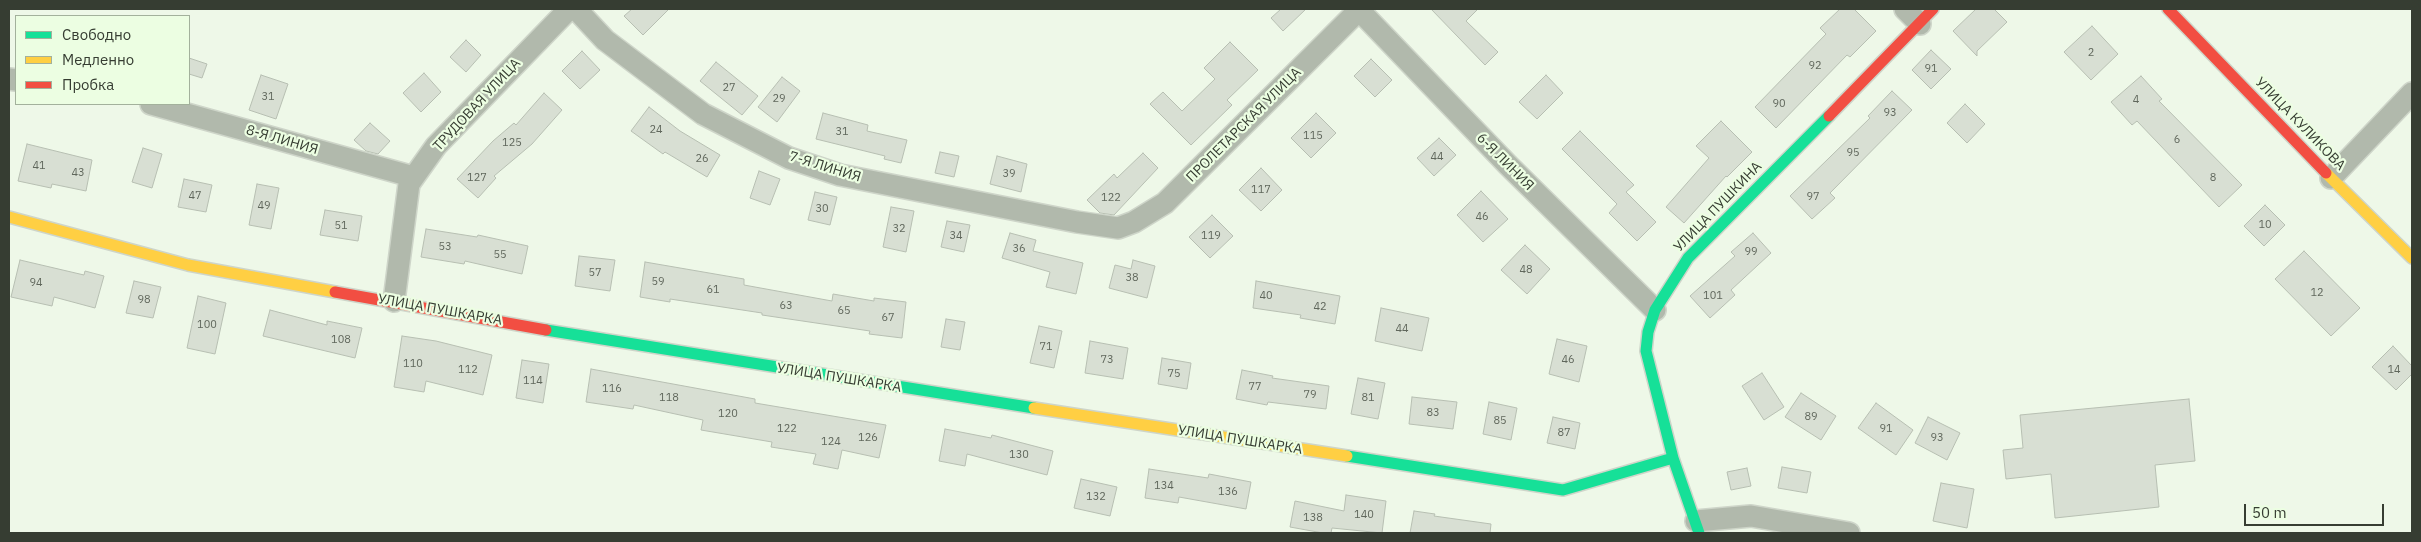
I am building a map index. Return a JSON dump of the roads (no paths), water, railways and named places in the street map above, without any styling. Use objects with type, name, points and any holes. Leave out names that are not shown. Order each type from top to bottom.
[{"type":"street","name":"ТРУДОВАЯ УЛИЦА","points":[[394,301],[409,184],[436,146],[569,9]]},
{"type":"street","name":"7-Я ЛИНИЯ","points":[[576,9],[605,40],[703,114],[789,158],[850,176],[1076,222],[1118,228]]},
{"type":"street","name":"ПРОЛЕТАРСКАЯ УЛИЦА","points":[[1118,228],[1134,222],[1165,203],[1359,9]]},
{"type":"street","name":"6-Я ЛИНИЯ","points":[[1359,9],[1508,165],[1655,310]]},
{"type":"street","points":[[1905,9],[1926,16]]},
{"type":"street","name":"УЛИЦА КУЛИКОВА","points":[[2168,9],[2331,178],[2412,258]]},
{"type":"street","name":"УЛИЦА ПУШКИНА","points":[[1698,527],[1673,458],[1646,351],[1648,332],[1655,310],[1688,258],[1926,16]]},
{"type":"street","points":[[2331,178],[2412,93]]},
{"type":"street","name":"8-Я ЛИНИЯ","points":[[155,105],[414,177]]},
{"type":"street","name":"УЛИЦА ПУШКАРКА","points":[[9,217],[188,265],[623,344],[1563,490],[1673,458]]},
{"type":"street","points":[[1698,527],[1751,516],[1849,533]]}]
